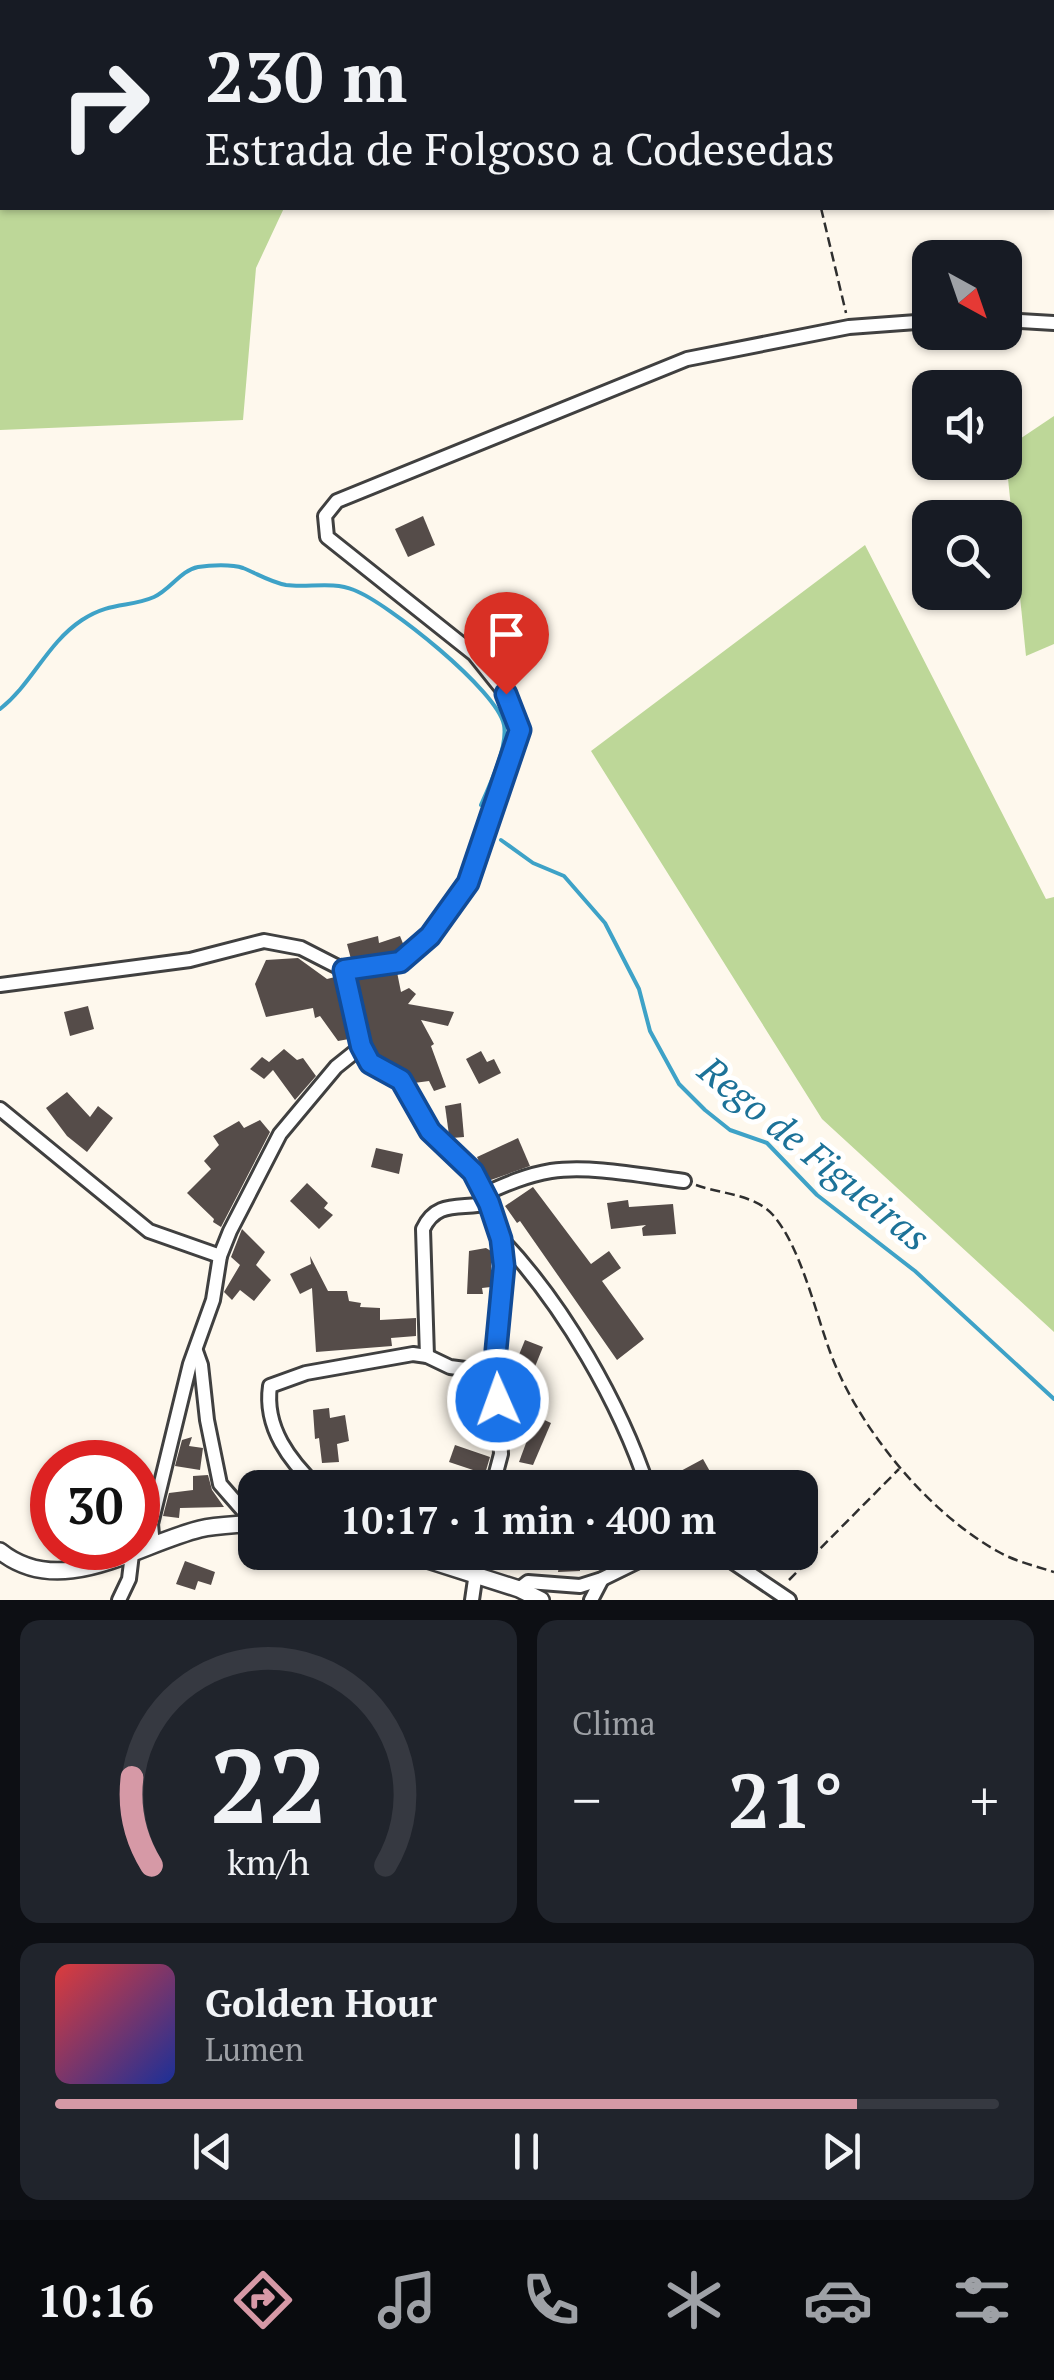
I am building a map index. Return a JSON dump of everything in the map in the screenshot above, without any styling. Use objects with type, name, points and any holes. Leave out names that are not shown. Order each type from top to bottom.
[{"type":"street","points":[[1022,321],[1054,323]]},
{"type":"street","points":[[0,984],[190,960],[264,941],[301,948],[344,970],[400,962],[430,936],[468,883],[520,730],[506,694],[474,654],[341,550],[327,537],[325,516],[337,501],[687,359],[850,327],[912,322]]},
{"type":"street","points":[[344,970],[361,1046],[370,1063],[401,1080],[430,1131],[473,1172],[501,1239],[504,1266],[496,1373],[501,1454],[497,1470]]},
{"type":"street","points":[[160,1490],[213,1300],[220,1256],[252,1185],[280,1134],[336,1067],[361,1046]]},
{"type":"street","points":[[0,1108],[148,1231],[220,1256]]},
{"type":"street","points":[[427,1356],[423,1229],[429,1215],[442,1208],[486,1199],[514,1181],[554,1170],[684,1181]]},
{"type":"street","points":[[501,1239],[591,1358],[640,1470]]},
{"type":"street","points":[[196,1352],[220,1484],[238,1505]]},
{"type":"street","points":[[302,1470],[282,1448],[273,1418],[270,1386],[306,1372],[380,1359],[427,1356],[450,1367],[496,1373]]},
{"type":"street","points":[[160,1542],[202,1528],[238,1525]]},
{"type":"street","points":[[0,1551],[30,1567]]},
{"type":"street","points":[[37,1570],[47,1574],[90,1570]]},
{"type":"street","points":[[119,1600],[130,1570]]},
{"type":"street","points":[[461,1570],[541,1600]]},
{"type":"street","points":[[472,1600],[475,1570]]},
{"type":"street","points":[[519,1589],[528,1582],[580,1586],[621,1570]]},
{"type":"street","points":[[744,1570],[784,1597]]},
{"type":"street","points":[[591,1600],[602,1579]]},
{"type":"path","points":[[821,210],[850,327]]},
{"type":"path","points":[[684,1181],[755,1201],[772,1214],[786,1234],[834,1364],[855,1407],[901,1467],[968,1532],[1001,1554],[1054,1572]]},
{"type":"path","points":[[784,1597],[791,1577],[901,1467]]},
{"type":"green space","points":[[0,210],[283,210],[256,268],[243,420],[0,430]]},
{"type":"green space","points":[[1054,416],[1054,644],[1026,656],[1021,610],[1022,500],[1010,500],[1008,480],[1022,480],[1022,438]]},
{"type":"green space","points":[[865,545],[1046,899],[1054,897],[1054,1332],[822,1119],[591,751]]},
{"type":"building","points":[[423,516],[435,545],[408,557],[395,529]]},
{"type":"building","points":[[378,936],[379,943],[400,936],[404,946],[394,953],[351,959],[347,944]]},
{"type":"building","points":[[298,958],[327,979],[335,977],[349,1039],[338,1041],[320,1016],[315,1018],[313,1008],[266,1017],[255,984],[266,960]]},
{"type":"building","points":[[397,972],[401,992],[409,988],[416,994],[408,1004],[454,1012],[448,1026],[421,1020],[434,1044],[431,1046],[446,1087],[434,1091],[429,1081],[414,1083],[406,1071],[377,1056],[370,1043],[356,978]]},
{"type":"building","points":[[88,1006],[94,1029],[70,1036],[64,1012]]},
{"type":"building","points":[[284,1049],[297,1060],[303,1058],[316,1076],[295,1100],[273,1070],[264,1079],[250,1069],[262,1057],[269,1062]]},
{"type":"building","points":[[481,1051],[487,1062],[494,1059],[501,1073],[479,1084],[466,1059]]},
{"type":"building","points":[[67,1092],[90,1117],[98,1106],[113,1118],[87,1152],[67,1136],[46,1108]]},
{"type":"building","points":[[461,1103],[464,1137],[452,1138],[445,1106]]},
{"type":"building","points":[[260,1120],[270,1132],[221,1227],[187,1193],[211,1169],[204,1161],[219,1145],[213,1136],[239,1121],[244,1128]]},
{"type":"building","points":[[518,1138],[530,1166],[488,1181],[477,1157]]},
{"type":"building","points":[[376,1148],[403,1154],[399,1174],[371,1167]]},
{"type":"building","points":[[307,1183],[328,1203],[324,1208],[333,1215],[319,1229],[290,1201]]},
{"type":"building","points":[[533,1187],[591,1264],[609,1251],[621,1268],[602,1281],[644,1339],[617,1360],[520,1221],[517,1223],[505,1206]]},
{"type":"building","points":[[628,1200],[629,1207],[673,1204],[676,1234],[643,1236],[642,1228],[646,1225],[611,1229],[607,1203]]},
{"type":"building","points":[[242,1229],[265,1252],[256,1265],[271,1280],[254,1301],[240,1290],[232,1300],[224,1292],[240,1265],[231,1257]]},
{"type":"building","points":[[469,1251],[491,1251],[491,1287],[482,1288],[483,1294],[467,1294]]},
{"type":"building","points":[[310,1256],[328,1291],[347,1291],[349,1301],[361,1303],[360,1307],[380,1308],[380,1320],[416,1318],[416,1336],[391,1338],[392,1346],[316,1352],[312,1288],[300,1294],[290,1274],[311,1264]]},
{"type":"building","points":[[525,1340],[543,1347],[532,1374],[514,1367]]},
{"type":"building","points":[[329,1408],[330,1418],[345,1415],[349,1441],[337,1444],[339,1462],[322,1463],[313,1410]]},
{"type":"building","points":[[536,1416],[551,1423],[533,1465],[519,1462]]},
{"type":"building","points":[[192,1437],[189,1446],[203,1448],[200,1470],[175,1466],[182,1440]]},
{"type":"building","points":[[455,1445],[490,1457],[486,1470],[449,1462]]},
{"type":"building","points":[[703,1459],[709,1470],[683,1470]]},
{"type":"building","points":[[208,1475],[212,1490],[224,1507],[180,1508],[179,1518],[163,1516],[169,1493],[193,1490],[193,1476]]},
{"type":"building","points":[[185,1561],[215,1572],[211,1585],[198,1581],[195,1590],[176,1584]]},
{"type":"waterway","name":"Rego de Figueiras","points":[[0,709],[59,640],[82,620],[102,610],[154,597],[192,569],[233,566],[286,585],[346,587],[370,598],[415,629],[463,671],[497,710],[505,734],[481,805]]},
{"type":"waterway","name":"Rego de Figueiras","points":[[501,840],[533,863],[564,876],[605,923],[639,989],[650,1031],[679,1084],[730,1130],[767,1143],[817,1195],[915,1271],[1054,1399]]},
{"type":"route","points":[[498,1400],[496,1350],[504,1266],[501,1239],[489,1203],[473,1172],[430,1131],[401,1080],[370,1063],[361,1046],[344,970],[400,962],[430,936],[468,883],[520,730],[506,694]]}]
